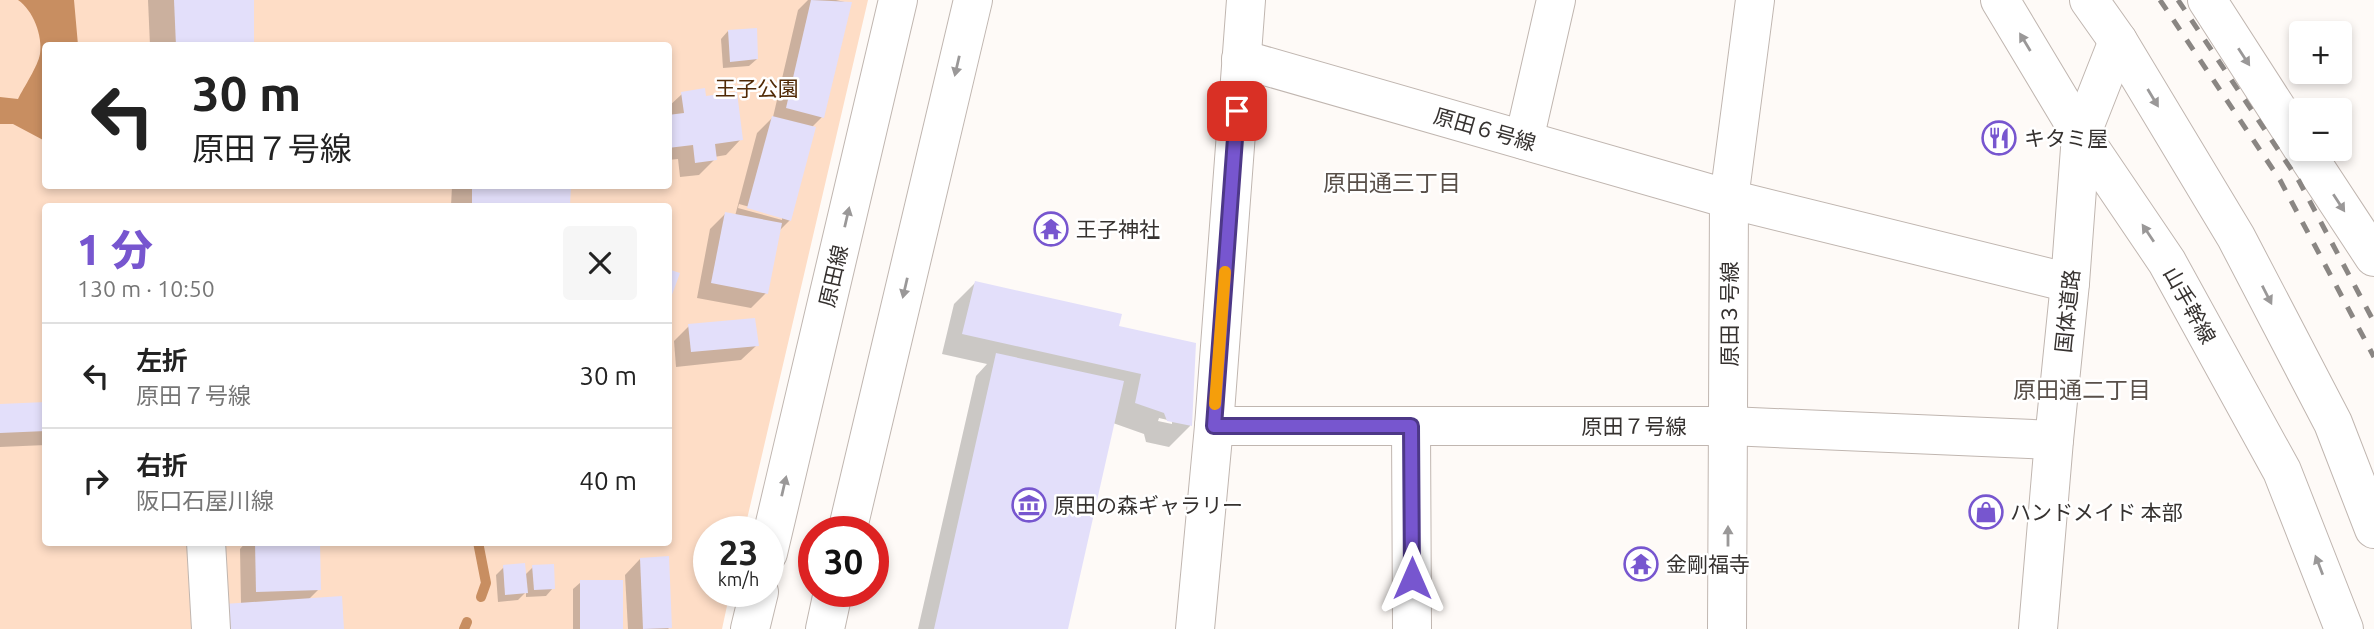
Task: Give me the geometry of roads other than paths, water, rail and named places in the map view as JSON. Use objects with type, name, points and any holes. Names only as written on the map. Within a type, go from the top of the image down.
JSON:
[{"type":"street","name":"原田線","points":[[776,516],[898,0]]},
{"type":"street","points":[[851,516],[973,0]]},
{"type":"street","points":[[1195,629],[1214,426],[1246,0]]},
{"type":"street","points":[[1524,140],[1556,0]]},
{"type":"street","name":"原田３号線","points":[[1727,629],[1729,198],[1755,0]]},
{"type":"street","name":"山手幹線","points":[[2000,0],[2081,135],[2167,262],[2282,471],[2344,629]]},
{"type":"street","points":[[2089,0],[2118,41],[2236,237],[2333,423],[2374,529]]},
{"type":"street","points":[[2207,0],[2289,127]]},
{"type":"street","name":"国体道路","points":[[2038,629],[2081,135],[2118,41]]},
{"type":"street","name":"原田６号線","points":[[1241,59],[1729,198],[2070,283]]},
{"type":"street","points":[[2311,161],[2374,257]]},
{"type":"street","name":"原田７号線","points":[[1214,426],[1729,426],[2054,440]]},
{"type":"street","points":[[1411,426],[1412,629]]},
{"type":"street","points":[[206,546],[211,629]]},
{"type":"street","points":[[750,629],[755,607]]},
{"type":"street","points":[[825,629],[830,607]]},
{"type":"waterway","points":[[479,546],[486,583],[481,597]]},
{"type":"waterway","points":[[464,629],[467,622]]},
{"type":"railway","points":[[2160,0],[2280,180],[2374,357]]},
{"type":"railway","points":[[2178,0],[2299,181],[2374,322]]},
{"type":"place","name":"キタミ屋","points":[[1999,138]]},
{"type":"place","name":"王子神社","points":[[1051,229]]},
{"type":"place","name":"原田の森ギャラリー","points":[[1029,505]]},
{"type":"place","name":"ハンドメイド 本部","points":[[1986,512]]},
{"type":"place","name":"金剛福寺","points":[[1641,564]]},
{"type":"district","name":"原田通三丁目","points":[[1392,182]]},
{"type":"district","name":"原田通二丁目","points":[[2082,389]]},
{"type":"park label","name":"王子公園","points":[[757,88]]}]
